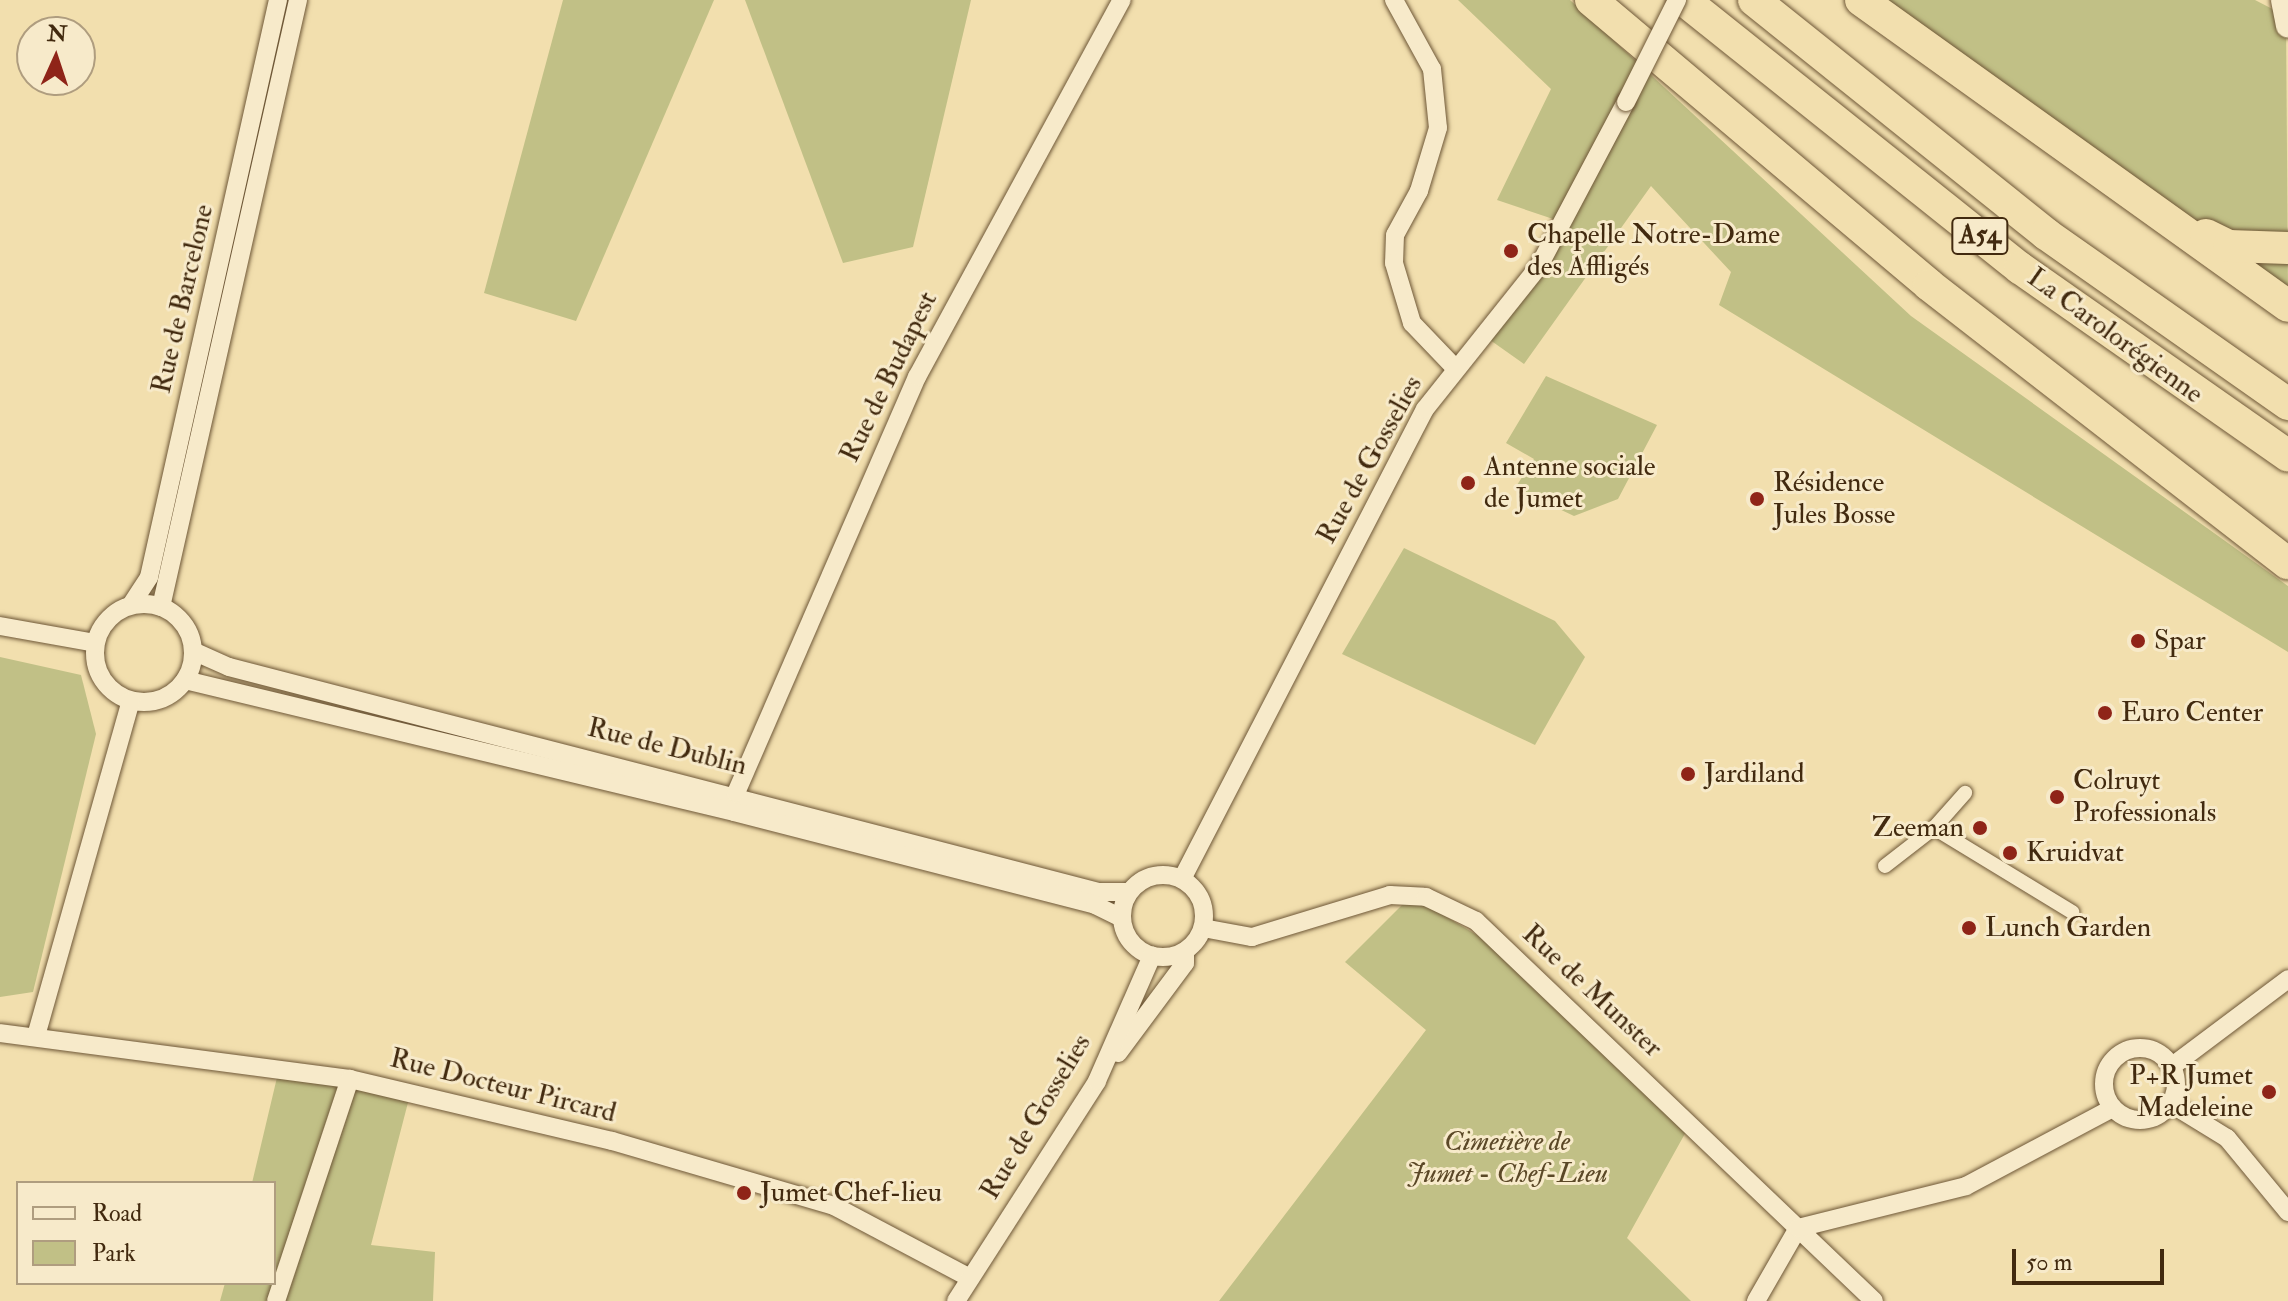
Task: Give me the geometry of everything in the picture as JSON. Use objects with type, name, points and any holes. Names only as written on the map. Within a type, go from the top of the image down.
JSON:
[{"type":"highway","points":[[1591,0],[1929,285],[2288,563]]},
{"type":"highway","name":"La Carolorégienne","points":[[1684,0],[2020,268],[2288,456]]},
{"type":"highway","name":"La Carolorégienne","points":[[1754,0],[2046,234],[2288,404]]},
{"type":"highway","points":[[1861,0],[2182,224],[2288,306]]},
{"type":"highway","points":[[2182,224],[2229,246],[2288,248]]},
{"type":"street","name":"Rue de Barcelone","points":[[131,605],[149,577],[278,0]]},
{"type":"street","name":"Rue de Barcelone","points":[[161,607],[298,0]]},
{"type":"street","name":"Rue de Budapest","points":[[736,793],[917,377],[1122,0]]},
{"type":"street","points":[[1394,0],[1432,69],[1438,128],[1419,191],[1395,235],[1394,263],[1412,323],[1455,368]]},
{"type":"street","name":"Rue de Gosselies","points":[[1182,879],[1425,409],[1539,266],[1677,0]]},
{"type":"street","points":[[2266,0],[2286,14]]},
{"type":"street","points":[[131,605],[161,607],[183,624],[193,651],[185,680],[161,699],[131,701],[98,672],[95,643],[108,619],[131,605]]},
{"type":"street","points":[[0,626],[95,643]]},
{"type":"street","name":"Rue de Dublin","points":[[193,651],[229,667],[736,793],[1099,892],[1129,892]]},
{"type":"street","name":"Rue de Dublin","points":[[185,680],[734,812],[1122,918]]},
{"type":"street","points":[[36,1036],[131,701]]},
{"type":"street","points":[[1885,866],[1934,828],[1965,793]]},
{"type":"street","points":[[1934,828],[2072,912]]},
{"type":"street","points":[[1097,1081],[1185,963],[1185,951],[1203,928],[1204,906],[1182,879],[1147,877],[1129,892],[1122,918],[1129,940],[1152,956],[1185,951]]},
{"type":"street","name":"Rue de Munster","points":[[1203,928],[1252,937],[1390,895],[1426,897],[1476,921],[1874,1301]]},
{"type":"street","name":"Rue de Gosselies","points":[[956,1301],[1097,1081],[1152,956]]},
{"type":"street","points":[[2171,1067],[2288,979]]},
{"type":"street","name":"Rue Docteur Pircard","points":[[0,1033],[350,1079],[788,1189],[906,1239],[970,1278]]},
{"type":"street","points":[[2113,1108],[2105,1074],[2120,1054],[2144,1049],[2171,1067]]},
{"type":"street","points":[[2170,1103],[2171,1067]]},
{"type":"street","points":[[276,1301],[350,1079]]},
{"type":"street","points":[[1756,1301],[1798,1228],[1966,1186],[2113,1108],[2147,1119],[2170,1103]]},
{"type":"street","points":[[2170,1103],[2227,1138],[2288,1212]]},
{"type":"green space","points":[[563,0],[714,0],[576,321],[484,293]]},
{"type":"green space","points":[[745,0],[971,0],[913,247],[843,263]]},
{"type":"green space","points":[[1458,0],[1570,0],[1911,316],[2288,586],[2288,652],[1719,305],[1731,272],[1651,186],[1524,364],[1483,335],[1562,222],[1497,200],[1551,89]]},
{"type":"green space","points":[[1873,0],[2255,0],[2286,16],[2288,295]]},
{"type":"green space","points":[[1546,376],[1657,425],[1618,499],[1574,516],[1515,488],[1534,459],[1506,443]]},
{"type":"green space","points":[[1404,548],[1555,621],[1585,657],[1535,745],[1342,654]]},
{"type":"green space","points":[[0,657],[81,675],[96,734],[33,992],[0,997]]},
{"type":"green space","name":"Cimetière de Jumet - Chef-Lieu","points":[[1411,896],[1482,938],[1687,1130],[1627,1238],[1691,1301],[1219,1301],[1426,1030],[1345,962]]},
{"type":"green space","points":[[279,1069],[411,1091],[371,1245],[435,1252],[433,1301],[220,1301],[224,1285],[276,1285],[276,1181],[252,1181]]},
{"type":"place","name":"Chapelle Notre-Dame des Affligés","points":[[1511,251]]},
{"type":"place","name":"Antenne sociale de Jumet","points":[[1468,483]]},
{"type":"place","name":"Résidence Jules Bosse","points":[[1757,499]]},
{"type":"place","name":"Spar","points":[[2138,641]]},
{"type":"place","name":"Euro Center","points":[[2105,713]]},
{"type":"place","name":"Jardiland","points":[[1688,774]]},
{"type":"place","name":"Colruyt Professionals","points":[[2057,797]]},
{"type":"place","name":"Zeeman","points":[[1980,828]]},
{"type":"place","name":"Kruidvat","points":[[2010,853]]},
{"type":"place","name":"Lunch Garden","points":[[1969,928]]},
{"type":"place","name":"P+R Jumet Madeleine","points":[[2269,1092]]},
{"type":"place","name":"Jumet Chef-lieu","points":[[744,1193]]}]
